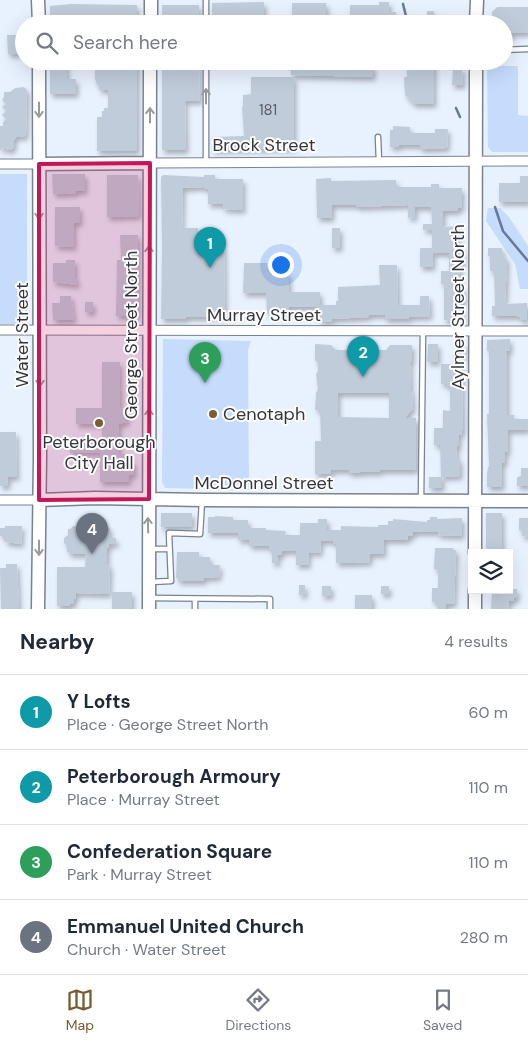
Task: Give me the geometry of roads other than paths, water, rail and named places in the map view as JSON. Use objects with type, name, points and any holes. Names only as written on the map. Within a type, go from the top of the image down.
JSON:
[{"type":"street","points":[[38,0],[38,15]]},
{"type":"street","points":[[150,15],[151,0]]},
{"type":"street","points":[[476,15],[477,0]]},
{"type":"street","name":"Water Street","points":[[38,609],[39,70]]},
{"type":"street","name":"George Street North","points":[[149,604],[150,70]]},
{"type":"street","name":"Aylmer Street North","points":[[475,549],[476,70]]},
{"type":"street","name":"Brock Street","points":[[0,164],[528,161]]},
{"type":"street","name":"Murray Street","points":[[0,330],[528,331]]},
{"type":"street","points":[[427,500],[456,497],[468,486],[476,470]]},
{"type":"street","name":"McDonnel Street","points":[[0,500],[427,500],[528,502]]},
{"type":"street","points":[[475,594],[475,609]]},
{"type":"lane","points":[[206,0],[206,15]]},
{"type":"lane","points":[[513,50],[528,49]]},
{"type":"lane","points":[[206,70],[206,162]]},
{"type":"lane","points":[[378,137],[379,162]]},
{"type":"lane","points":[[423,331],[427,500]]},
{"type":"lane","points":[[149,582],[170,581],[169,533],[200,534],[202,500]]},
{"type":"lane","points":[[149,549],[169,549]]},
{"type":"lane","points":[[195,599],[195,609]]},
{"type":"lane","points":[[149,604],[195,599],[270,599],[270,609]]},
{"type":"waterway","points":[[403,4],[406,15]]},
{"type":"waterway","points":[[456,108],[460,117]]},
{"type":"waterway","points":[[495,207],[503,231],[528,261]]},
{"type":"place","name":"Y Lofts","points":[[210,268]]},
{"type":"place","name":"Peterborough Armoury","points":[[363,377]]},
{"type":"place","name":"Confederation Square","points":[[205,383]]},
{"type":"place","name":"Cenotaph","points":[[213,414]]},
{"type":"place","name":"Peterborough City Hall","points":[[99,423]]},
{"type":"place","name":"Emmanuel United Church","points":[[92,554]]}]
